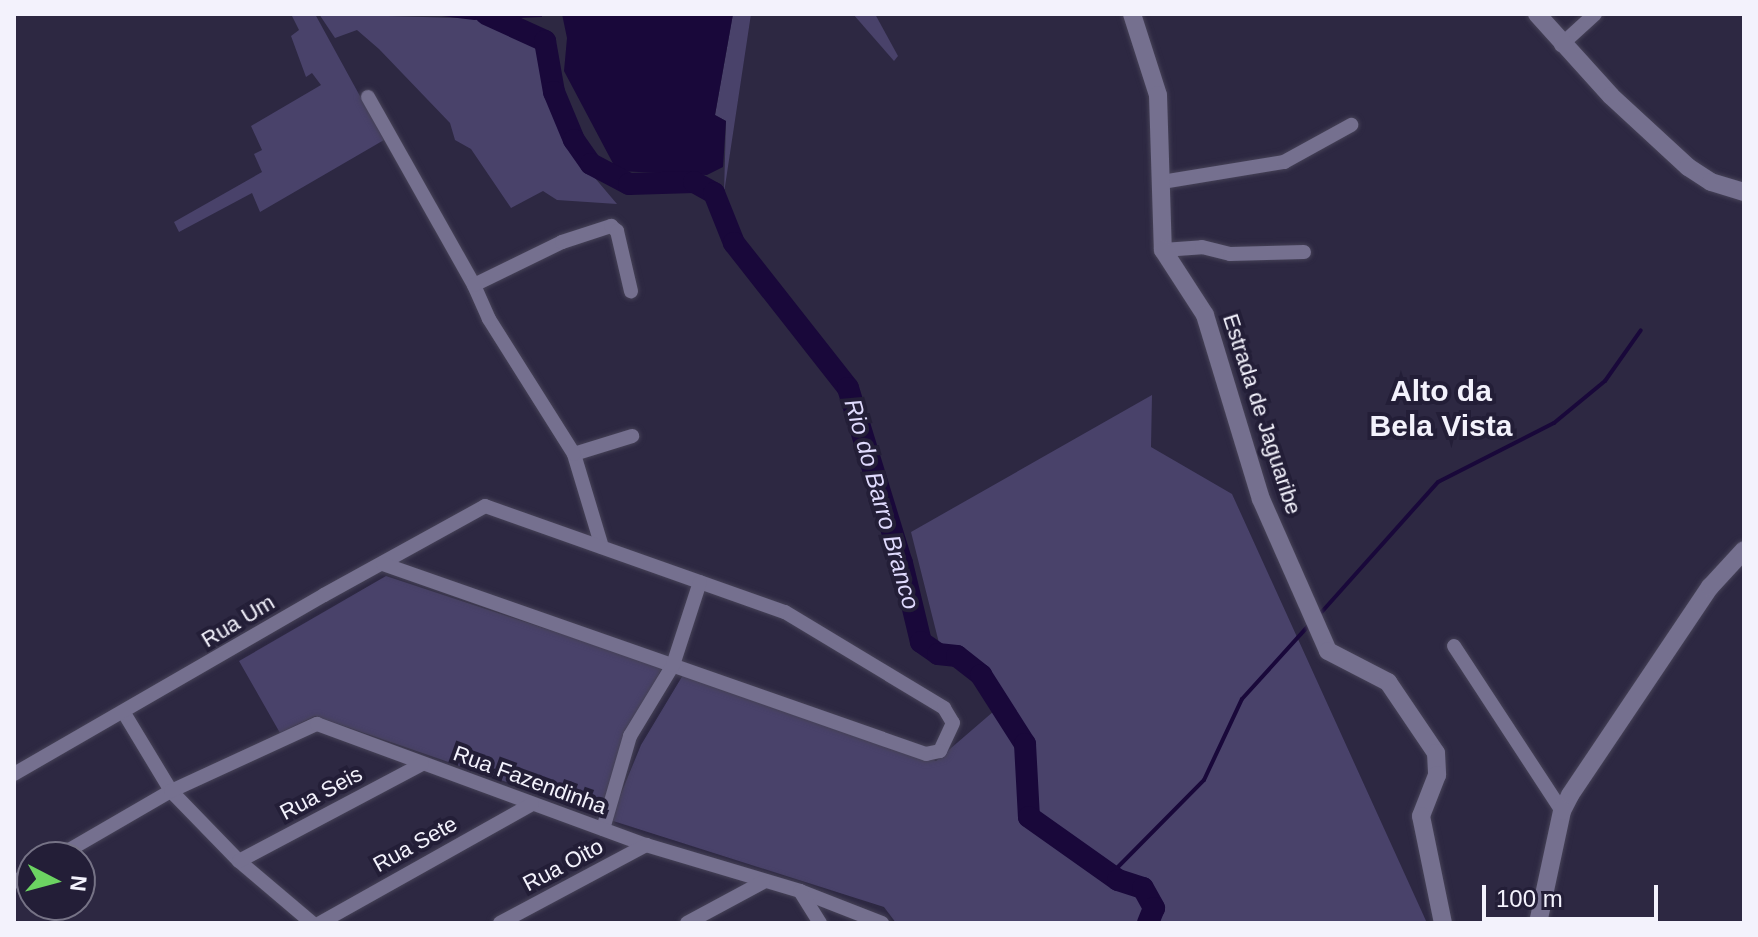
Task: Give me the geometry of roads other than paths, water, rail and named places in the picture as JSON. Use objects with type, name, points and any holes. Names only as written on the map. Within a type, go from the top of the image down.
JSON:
[{"type":"street","points":[[1132,14],[1158,95],[1163,250],[1202,247],[1230,254],[1304,252]]},
{"type":"street","points":[[1537,14],[1561,45],[1688,167],[1711,182],[1744,192]]},
{"type":"street","points":[[1561,45],[1595,14]]},
{"type":"street","points":[[368,97],[474,285],[489,319],[574,454],[602,547],[817,627],[951,713],[949,734],[940,751],[926,754],[383,564]]},
{"type":"street","points":[[1162,182],[1284,162],[1351,125]]},
{"type":"street","points":[[474,285],[611,226],[619,240],[631,291]]},
{"type":"street","name":"Estrada de Jaguaribe","points":[[1163,250],[1205,315],[1261,499],[1328,651],[1388,682],[1436,753],[1437,775],[1421,816],[1433,853],[1443,923]]},
{"type":"street","points":[[574,454],[632,436]]},
{"type":"street","name":"Rua Um","points":[[14,774],[485,506],[602,547]]},
{"type":"street","points":[[1538,923],[1562,811],[1701,599],[1744,550]]},
{"type":"street","points":[[603,829],[630,736],[673,665],[700,582]]},
{"type":"street","points":[[1454,646],[1562,811]]},
{"type":"street","points":[[124,713],[171,791],[239,861],[312,923]]},
{"type":"street","name":"Rua Fazendinha","points":[[85,841],[171,791],[317,724],[646,845],[800,891],[882,923]]},
{"type":"street","name":"Rua Seis","points":[[239,861],[422,764]]},
{"type":"street","name":"Rua Sete","points":[[320,923],[532,804]]},
{"type":"street","name":"Rua Oito","points":[[500,923],[646,845]]},
{"type":"street","points":[[687,923],[763,882]]},
{"type":"street","points":[[800,891],[820,923]]},
{"type":"waterway","name":"Rio do Barro Branco","points":[[486,14],[545,41],[554,92],[574,140],[591,164],[629,184],[694,182],[714,193],[734,243],[848,388],[902,563],[921,642],[938,654],[957,656],[981,675],[1025,744],[1029,817],[1118,880],[1143,888],[1154,908],[1148,923]]},
{"type":"waterway","points":[[1319,615],[1438,482],[1554,423],[1605,381],[1641,330]]},
{"type":"waterway","points":[[1111,874],[1204,780],[1242,699],[1310,624]]},
{"type":"district","name":"Alto da Bela Vista","points":[[1441,408]]}]
